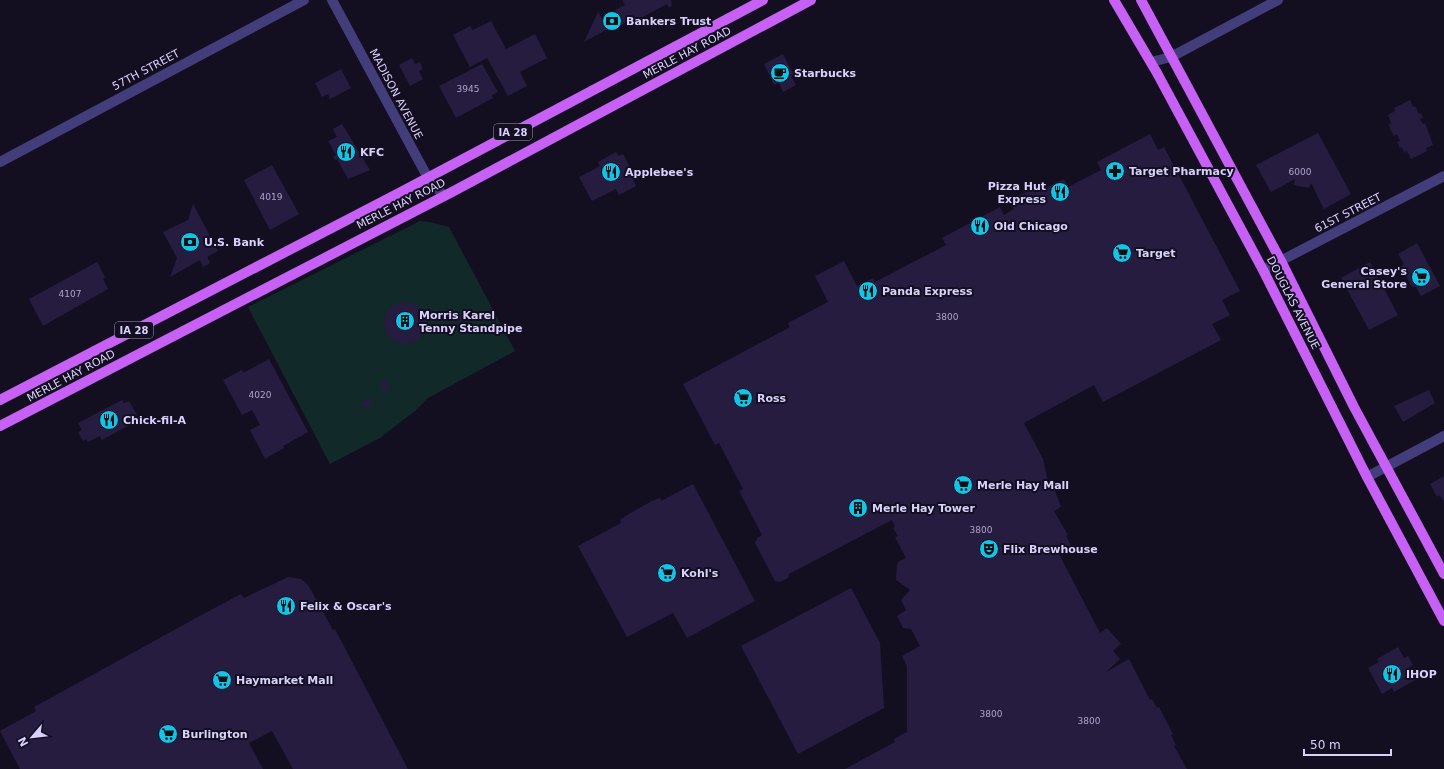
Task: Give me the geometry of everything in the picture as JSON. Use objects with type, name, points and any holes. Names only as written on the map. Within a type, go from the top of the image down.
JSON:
[{"type":"main road","name":"MERLE HAY ROAD","points":[[0,400],[428,178],[762,0]]},
{"type":"main road","name":"MERLE HAY ROAD","points":[[0,426],[444,196],[811,0]]},
{"type":"main road","name":"DOUGLAS AVENUE","points":[[1114,0],[1151,62],[1263,270],[1367,477],[1444,621]]},
{"type":"main road","name":"DOUGLAS AVENUE","points":[[1141,0],[1281,261],[1386,466],[1444,574]]},
{"type":"street","name":"57TH STREET","points":[[0,162],[304,0]]},
{"type":"street","name":"MADISON AVENUE","points":[[332,0],[428,178],[444,196]]},
{"type":"street","points":[[1151,62],[1171,56],[1278,0]]},
{"type":"street","points":[[1157,73],[1171,56]]},
{"type":"street","name":"61ST STREET","points":[[1263,270],[1444,176]]},
{"type":"street","points":[[1367,477],[1444,436]]},
{"type":"green space","points":[[420,221],[449,227],[515,351],[428,398],[415,411],[380,438],[330,464],[248,307]]},
{"type":"building","name":"Bankers Trust","points":[[622,0],[671,0],[672,6],[669,8],[667,4],[639,19],[639,24],[636,26],[632,20],[621,25],[619,23],[584,42],[598,12],[603,20],[616,13],[615,10],[625,5]]},
{"type":"building","points":[[491,21],[506,49],[535,34],[547,58],[520,72],[527,86],[508,96],[487,58],[470,67],[453,35],[470,26],[473,30]]},
{"type":"building","name":"Starbucks","points":[[783,54],[794,75],[791,76],[796,85],[783,92],[779,83],[774,85],[764,64]]},
{"type":"building","points":[[412,58],[415,64],[420,62],[423,69],[419,71],[423,79],[410,86],[399,65]]},
{"type":"building","points":[[482,64],[498,92],[492,95],[493,98],[456,118],[439,86]]},
{"type":"building","points":[[341,69],[351,88],[330,99],[328,94],[322,97],[315,83]]},
{"type":"building","points":[[1410,100],[1413,107],[1415,106],[1419,114],[1421,113],[1423,118],[1420,119],[1423,124],[1425,123],[1433,145],[1426,148],[1427,151],[1411,159],[1407,151],[1404,153],[1402,147],[1400,148],[1397,142],[1400,141],[1397,134],[1394,136],[1390,129],[1389,124],[1391,123],[1388,115],[1395,111],[1394,108]]},
{"type":"building","name":"KFC","points":[[342,124],[370,170],[348,179],[337,159],[335,160],[333,157],[336,155],[328,141],[337,137],[333,129]]},
{"type":"building","points":[[1318,133],[1351,194],[1324,209],[1311,183],[1309,188],[1294,185],[1295,179],[1271,192],[1256,165]]},
{"type":"building","name":"Merle Hay Mall","points":[[1150,134],[1158,150],[1164,147],[1240,291],[1222,300],[1230,315],[1212,324],[1221,340],[1103,402],[1094,385],[1024,423],[1043,459],[1048,481],[1051,480],[1061,507],[1054,511],[1068,535],[1066,536],[1072,547],[1059,554],[1100,633],[1107,628],[1121,644],[1113,651],[1120,659],[1106,672],[1129,659],[1150,700],[1152,699],[1157,708],[1159,707],[1173,734],[1171,735],[1176,745],[1174,746],[1187,769],[845,769],[895,742],[894,739],[907,732],[907,666],[902,656],[920,646],[911,629],[903,628],[897,616],[906,610],[901,600],[910,590],[896,580],[897,565],[899,561],[906,558],[895,537],[898,536],[893,528],[895,527],[892,520],[789,574],[788,578],[780,582],[775,581],[755,543],[757,538],[762,535],[739,491],[743,489],[719,443],[715,445],[683,384],[790,327],[788,323],[828,302],[815,276],[844,261],[857,286],[873,278],[875,282],[946,245],[942,238],[1000,207],[1004,215],[1014,209],[1009,201],[1016,196],[1040,187],[1040,191],[1064,179],[1068,187],[1101,170],[1097,162]]},
{"type":"building","name":"Applebee's","points":[[616,152],[619,156],[623,154],[636,178],[633,180],[636,186],[619,195],[616,189],[592,201],[579,177],[600,166],[598,162]]},
{"type":"building","points":[[272,165],[299,214],[270,230],[244,180]]},
{"type":"building","name":"U.S. Bank","points":[[193,204],[218,251],[207,257],[210,263],[203,267],[200,260],[170,277],[177,258],[163,232],[188,220]]},
{"type":"building","name":"Casey's General Store","points":[[1417,243],[1440,286],[1421,296],[1416,287],[1412,287],[1401,267],[1404,264],[1398,254]]},
{"type":"building","points":[[97,262],[105,277],[103,279],[108,289],[43,326],[29,299]]},
{"type":"building","name":"Casey's General Store","points":[[1370,262],[1398,315],[1369,330],[1341,278]]},
{"type":"building","name":"Morris Karel Tenny Standpipe","points":[[405,302],[420,308],[426,323],[420,338],[405,344],[390,338],[384,323],[390,308]]},
{"type":"building","points":[[463,311],[466,317],[456,323],[453,317]]},
{"type":"building","points":[[269,359],[308,432],[283,446],[284,448],[265,459],[250,430],[260,425],[252,410],[242,415],[223,380],[242,370],[243,373]]},
{"type":"building","points":[[385,380],[390,390],[384,393],[380,383]]},
{"type":"building","points":[[1429,390],[1435,403],[1403,422],[1394,406]]},
{"type":"building","points":[[370,399],[373,404],[363,409],[360,403]]},
{"type":"building","name":"Chick-fil-A","points":[[122,400],[124,403],[129,401],[137,415],[132,418],[135,422],[102,440],[100,436],[88,442],[86,439],[83,441],[78,432],[82,430],[78,423]]},
{"type":"building","points":[[1444,476],[1444,501],[1439,495],[1437,497],[1430,484]]},
{"type":"building","name":"Kohl's","points":[[693,484],[755,601],[687,638],[673,613],[627,637],[578,546],[621,523],[620,520],[627,515],[652,501],[660,498],[661,501]]},
{"type":"building","name":"Haymarket Mall","points":[[288,577],[301,579],[311,590],[333,630],[335,629],[408,769],[293,769],[272,731],[249,743],[263,769],[20,769],[0,731],[36,711],[34,707],[207,612],[241,594],[244,598]]},
{"type":"building","points":[[851,588],[880,643],[884,708],[798,754],[741,646]]},
{"type":"building","name":"IHOP","points":[[1398,647],[1404,658],[1408,656],[1413,665],[1409,667],[1415,680],[1394,692],[1392,688],[1382,694],[1368,668],[1379,662],[1377,659]]},
{"type":"place","name":"Bankers Trust","points":[[612,21]]},
{"type":"place","name":"Starbucks","points":[[780,73]]},
{"type":"place","name":"KFC","points":[[346,152]]},
{"type":"place","name":"Target Pharmacy","points":[[1115,171]]},
{"type":"place","name":"Applebee's","points":[[611,172]]},
{"type":"place","name":"Pizza Hut Express","points":[[1060,192]]},
{"type":"place","name":"Old Chicago","points":[[980,226]]},
{"type":"place","name":"U.S. Bank","points":[[190,242]]},
{"type":"place","name":"Target","points":[[1122,253]]},
{"type":"place","name":"Casey's General Store","points":[[1421,277]]},
{"type":"place","name":"Panda Express","points":[[868,291]]},
{"type":"place","name":"Morris Karel Tenny Standpipe","points":[[405,321]]},
{"type":"place","name":"Ross","points":[[743,398]]},
{"type":"place","name":"Chick-fil-A","points":[[109,420]]},
{"type":"place","name":"Merle Hay Mall","points":[[963,485]]},
{"type":"place","name":"Merle Hay Tower","points":[[858,508]]},
{"type":"place","name":"Flix Brewhouse","points":[[989,549]]},
{"type":"place","name":"Kohl's","points":[[667,573]]},
{"type":"place","name":"Felix & Oscar's","points":[[286,606]]},
{"type":"place","name":"IHOP","points":[[1392,674]]},
{"type":"place","name":"Haymarket Mall","points":[[222,680]]},
{"type":"place","name":"Burlington","points":[[168,734]]}]
